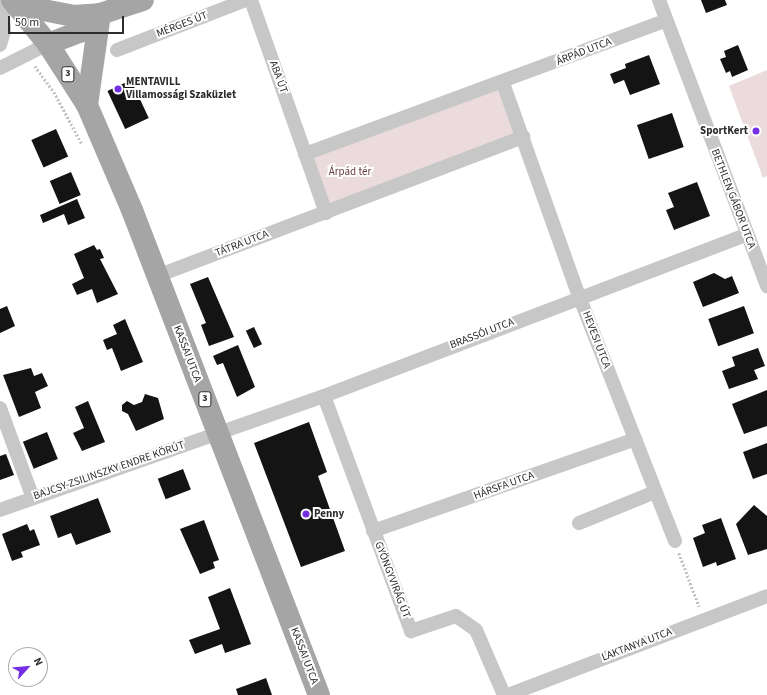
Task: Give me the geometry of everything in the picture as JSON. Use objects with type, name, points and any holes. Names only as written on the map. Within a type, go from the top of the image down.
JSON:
[{"type":"main road","name":"3","points":[[12,0],[48,44]]},
{"type":"main road","points":[[17,0],[38,9],[73,16],[100,14],[143,0]]},
{"type":"main road","points":[[48,44],[80,32],[100,14]]},
{"type":"main road","points":[[87,105],[100,14]]},
{"type":"main road","name":"KASSAI UTCA","points":[[48,44],[87,105],[219,433],[319,695]]},
{"type":"street","points":[[0,45],[4,31],[2,0]]},
{"type":"street","name":"MÉRGES ÚT","points":[[117,50],[246,0]]},
{"type":"street","name":"ABA ÚT","points":[[250,0],[305,154]]},
{"type":"street","name":"BETHLEN GÁBOR UTCA","points":[[659,0],[665,21],[746,235],[767,286]]},
{"type":"street","name":"ÁRPÁD UTCA","points":[[503,83],[665,21]]},
{"type":"street","points":[[0,68],[48,44]]},
{"type":"street","points":[[503,83],[523,137],[326,213],[305,154],[503,83]]},
{"type":"street","name":"HEVESI UTCA","points":[[523,137],[579,296],[675,541]]},
{"type":"street","name":"TÁTRA UTCA","points":[[157,276],[326,213]]},
{"type":"street","name":"BRASSÓI UTCA","points":[[219,433],[324,396],[579,296],[746,235]]},
{"type":"street","name":"GYÖNGYVIRÁG ÚT","points":[[324,396],[411,631],[456,616],[476,630],[504,695]]},
{"type":"street","points":[[0,408],[34,498]]},
{"type":"street","name":"BAJCSY-ZSILINSZKY ENDRE KÖRÚT","points":[[0,510],[219,433]]},
{"type":"street","name":"HÁRSFA UTCA","points":[[373,531],[635,439]]},
{"type":"street","points":[[579,523],[655,492]]},
{"type":"street","name":"LAKTANYA UTCA","points":[[508,695],[767,596]]},
{"type":"path","points":[[23,56],[37,67],[54,92],[86,151]]},
{"type":"path","points":[[675,541],[704,620]]},
{"type":"green space","name":"SportKert","points":[[767,70],[767,176],[763,178],[729,86]]},
{"type":"green space","name":"Árpád tér","points":[[502,87],[520,136],[329,205],[311,156]]},
{"type":"building","points":[[701,0],[725,0],[727,5],[706,13]]},
{"type":"building","points":[[738,45],[748,70],[732,77],[730,71],[726,73],[720,59],[726,57],[724,51]]},
{"type":"building","points":[[649,55],[660,84],[630,95],[624,80],[614,84],[610,74],[626,68],[625,64]]},
{"type":"building","points":[[131,80],[149,118],[125,129],[107,91]]},
{"type":"building","points":[[672,113],[684,147],[649,159],[637,125]]},
{"type":"building","points":[[56,129],[68,156],[44,167],[31,140]]},
{"type":"building","points":[[71,172],[81,195],[60,204],[50,181]]},
{"type":"building","points":[[697,182],[710,216],[674,230],[666,210],[674,207],[668,193]]},
{"type":"building","points":[[77,199],[85,218],[68,225],[64,214],[43,223],[40,215]]},
{"type":"building","points":[[94,245],[97,250],[100,249],[104,258],[100,259],[118,294],[97,303],[92,289],[77,295],[72,284],[84,278],[74,254]]},
{"type":"building","points":[[714,273],[725,279],[732,276],[739,293],[703,307],[693,282]]},
{"type":"building","points":[[208,277],[234,337],[209,346],[201,325],[206,323],[190,284]]},
{"type":"building","points":[[7,306],[15,326],[0,333],[0,309]]},
{"type":"building","points":[[744,306],[754,333],[718,346],[708,319]]},
{"type":"building","points":[[125,319],[143,362],[121,371],[112,348],[107,350],[103,340],[117,334],[113,325]]},
{"type":"building","points":[[254,327],[262,344],[254,348],[246,331]]},
{"type":"building","points":[[238,345],[255,387],[237,397],[223,363],[217,365],[213,356]]},
{"type":"building","points":[[758,348],[765,366],[754,370],[758,379],[729,389],[722,371],[735,366],[732,357]]},
{"type":"building","points":[[31,368],[34,376],[42,373],[48,386],[35,392],[41,408],[19,417],[3,375]]},
{"type":"building","points":[[767,390],[767,426],[744,434],[732,404]]},
{"type":"building","points":[[145,394],[158,398],[164,419],[136,431],[128,414],[122,411],[122,405],[127,401],[134,405],[142,402]]},
{"type":"building","points":[[88,401],[105,442],[82,451],[73,433],[84,428],[75,407]]},
{"type":"building","name":"Penny","points":[[309,422],[327,472],[318,476],[345,551],[301,567],[254,443]]},
{"type":"building","points":[[47,432],[58,459],[34,469],[23,442]]},
{"type":"building","points":[[767,443],[767,474],[753,479],[743,452]]},
{"type":"building","points":[[6,454],[14,475],[0,480],[0,456]]},
{"type":"building","points":[[183,469],[191,490],[166,499],[158,479]]},
{"type":"building","points":[[98,498],[111,532],[76,545],[71,533],[58,538],[50,516]]},
{"type":"building","points":[[754,505],[767,516],[767,549],[748,555],[736,524]]},
{"type":"building","points":[[721,518],[736,559],[717,566],[716,562],[703,567],[693,538],[705,533],[702,525]]},
{"type":"building","points":[[204,520],[219,560],[213,562],[215,568],[200,574],[180,529]]},
{"type":"building","points":[[27,524],[30,531],[34,529],[40,545],[21,552],[23,557],[12,561],[2,534]]},
{"type":"building","points":[[230,588],[251,644],[225,653],[222,644],[195,654],[189,640],[220,629],[208,597]]},
{"type":"building","points":[[266,678],[272,695],[238,695],[236,689]]},
{"type":"place","name":"MENTAVILL Villamossági Szaküzlet","points":[[118,89]]},
{"type":"place","name":"SportKert","points":[[756,131]]},
{"type":"place","name":"Penny","points":[[306,514]]}]
